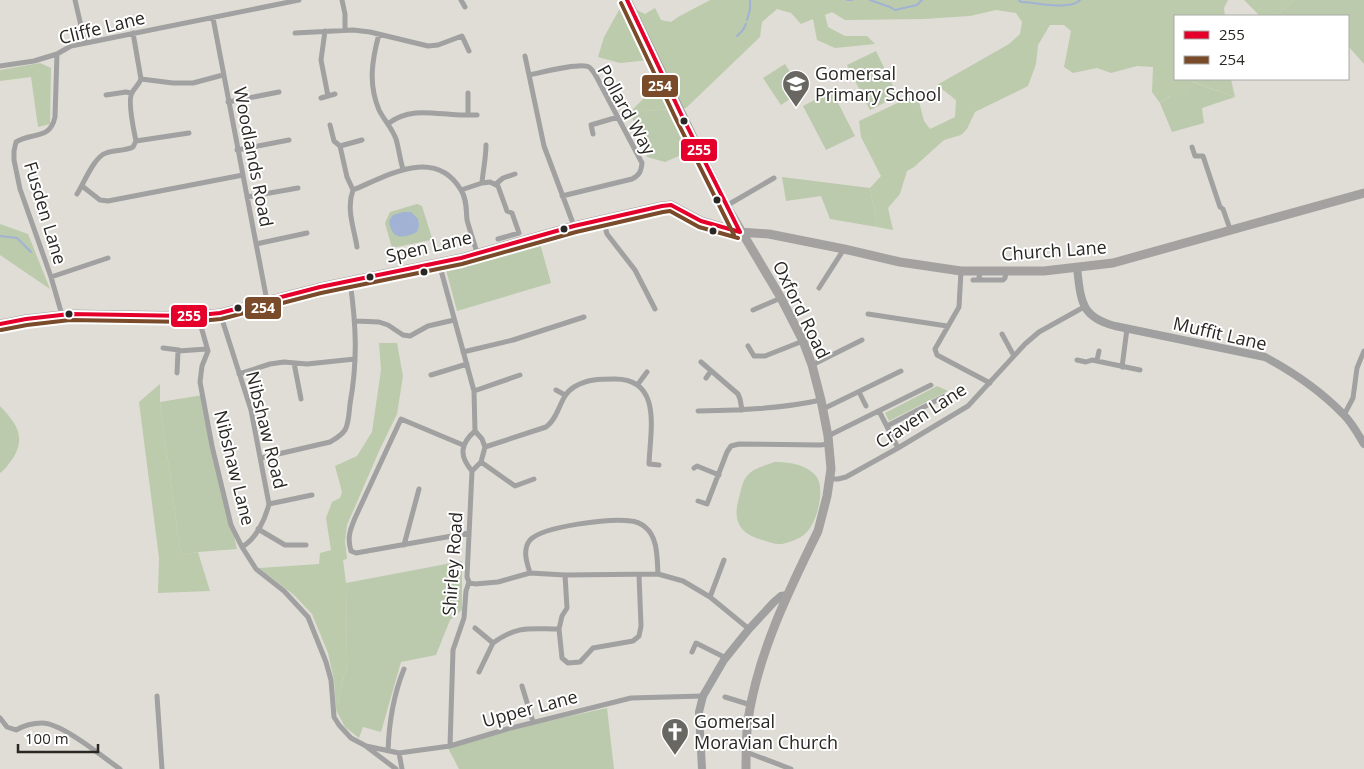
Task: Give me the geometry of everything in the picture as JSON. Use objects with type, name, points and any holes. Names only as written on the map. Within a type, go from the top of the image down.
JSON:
[{"type":"main road","name":"Oxford Road","points":[[627,0],[726,206],[740,232],[754,250],[803,341],[812,365],[829,440],[830,479],[818,531],[787,595],[762,663],[751,704],[746,769]]},
{"type":"main road","name":"Church Lane","points":[[740,232],[770,234],[900,262],[961,271],[981,276],[1006,272],[1044,271],[1113,263],[1364,193]]},
{"type":"main road","name":"Spen Lane","points":[[0,324],[62,315],[198,316],[220,313],[350,281],[438,263],[574,226],[662,206],[671,206],[701,221],[740,232]]},
{"type":"main road","points":[[1077,268],[1084,307]]},
{"type":"main road","name":"Muffit Lane","points":[[1084,307],[1092,317],[1100,322],[1265,358],[1283,367],[1307,384],[1344,415],[1364,444]]},
{"type":"main road","points":[[702,769],[698,712],[703,696],[726,658],[750,629],[774,602],[781,596],[787,595]]},
{"type":"street","points":[[75,0],[85,43]]},
{"type":"street","name":"Cliffe Lane","points":[[0,66],[34,61],[57,54],[71,46],[299,0]]},
{"type":"street","points":[[342,0],[345,14],[345,30]]},
{"type":"street","points":[[461,0],[464,6]]},
{"type":"street","name":"Woodlands Road","points":[[213,18],[267,301]]},
{"type":"street","points":[[325,30],[321,60],[325,97],[334,94]]},
{"type":"street","points":[[295,32],[345,30],[379,34],[428,46],[438,45],[468,32]]},
{"type":"street","points":[[77,194],[98,157],[105,153],[133,147],[136,141],[130,102],[131,93],[139,85],[140,80],[133,33]]},
{"type":"street","points":[[379,34],[371,75],[379,110],[389,124],[396,140],[403,170]]},
{"type":"street","points":[[462,36],[469,51]]},
{"type":"street","name":"Fusden Lane","points":[[57,54],[53,127],[47,132],[23,138],[16,142],[14,160],[20,189],[51,277],[62,315]]},
{"type":"street","points":[[525,56],[544,146],[574,226]]},
{"type":"street","name":"Pollard Way","points":[[529,75],[576,66],[586,65],[590,67],[642,163],[638,176],[632,179],[562,196]]},
{"type":"street","points":[[140,80],[193,83],[223,75]]},
{"type":"street","points":[[228,102],[279,92]]},
{"type":"street","points":[[106,95],[131,93]]},
{"type":"street","points":[[468,93],[468,115]]},
{"type":"street","points":[[389,124],[401,116],[414,112],[478,115]]},
{"type":"street","points":[[593,134],[591,125],[618,117]]},
{"type":"street","points":[[330,126],[334,141],[340,146],[347,177],[353,190],[349,201],[357,247]]},
{"type":"street","points":[[136,141],[189,134]]},
{"type":"street","points":[[237,150],[289,140]]},
{"type":"street","points":[[340,146],[362,140]]},
{"type":"street","points":[[482,183],[486,145]]},
{"type":"street","points":[[1192,147],[1195,156],[1203,156],[1220,207],[1223,209],[1230,229]]},
{"type":"street","points":[[353,190],[418,166],[436,169],[452,179],[461,190],[466,207],[467,220],[477,253]]},
{"type":"street","points":[[496,184],[502,178],[515,174]]},
{"type":"street","points":[[82,186],[100,200],[108,201],[243,175]]},
{"type":"street","points":[[726,206],[774,178]]},
{"type":"street","points":[[461,190],[490,182],[498,186],[507,211],[512,213],[519,233],[498,239]]},
{"type":"street","points":[[247,197],[298,188]]},
{"type":"street","points":[[603,219],[607,234],[635,270],[655,309]]},
{"type":"street","points":[[256,244],[307,233]]},
{"type":"street","points":[[818,288],[844,249]]},
{"type":"street","points":[[51,277],[108,258]]},
{"type":"street","points":[[438,263],[474,391],[475,431],[482,439],[485,447],[481,462],[472,472]]},
{"type":"street","points":[[961,271],[959,307],[935,349],[937,355],[990,383]]},
{"type":"street","points":[[973,280],[981,276]]},
{"type":"street","points":[[261,458],[330,442],[339,437],[344,431],[347,424],[353,388],[355,359],[356,321],[350,281]]},
{"type":"street","points":[[753,310],[781,298]]},
{"type":"street","name":"Craven Lane","points":[[830,479],[846,477],[968,406],[1039,332],[1084,307]]},
{"type":"street","name":"Nibshaw Road","points":[[220,313],[251,410],[269,504],[258,529],[249,543],[242,547]]},
{"type":"street","points":[[868,314],[947,326]]},
{"type":"street","name":"Nibshaw Lane","points":[[198,316],[208,351],[202,366],[200,382],[228,516],[242,547],[256,569],[284,591],[308,617],[331,680],[334,717]]},
{"type":"street","points":[[463,352],[513,340],[584,317]]},
{"type":"street","points":[[356,321],[379,322],[403,335],[410,336],[428,326],[454,320]]},
{"type":"street","points":[[1122,367],[1127,329]]},
{"type":"street","points":[[1002,334],[1014,356]]},
{"type":"street","points":[[812,365],[862,340]]},
{"type":"street","points":[[748,346],[754,356],[765,356],[803,341]]},
{"type":"street","points":[[163,348],[179,350],[207,349]]},
{"type":"street","points":[[177,373],[179,350]]},
{"type":"street","points":[[1097,360],[1099,351]]},
{"type":"street","points":[[1344,415],[1353,398],[1357,368],[1364,351]]},
{"type":"street","points":[[239,374],[270,364],[284,362],[307,364],[355,359]]},
{"type":"street","points":[[1077,360],[1086,362],[1097,360],[1140,370]]},
{"type":"street","points":[[701,362],[738,394],[742,410]]},
{"type":"street","points":[[294,363],[301,399]]},
{"type":"street","points":[[431,375],[467,364]]},
{"type":"street","points":[[706,378],[711,371]]},
{"type":"street","points":[[638,384],[647,372]]},
{"type":"street","points":[[698,411],[822,404],[859,392],[898,374]]},
{"type":"street","points":[[474,391],[520,375]]},
{"type":"street","points":[[485,447],[546,427],[551,423],[564,395],[575,387],[590,380],[620,379],[638,384],[646,394],[652,415],[649,464],[660,465]]},
{"type":"street","points":[[698,501],[707,504],[731,446],[739,444],[829,440],[879,411],[931,385]]},
{"type":"street","points":[[556,390],[564,395]]},
{"type":"street","points":[[859,392],[866,406]]},
{"type":"street","points":[[887,426],[944,396]]},
{"type":"street","points":[[879,411],[898,448]]},
{"type":"street","points":[[469,533],[356,553],[351,551],[348,542],[349,533],[355,518],[401,419],[463,445],[468,436],[475,431]]},
{"type":"street","name":"Shirley Road","points":[[450,746],[453,650],[463,624],[466,591],[469,582],[467,577],[472,472],[465,463],[462,454],[463,445]]},
{"type":"street","points":[[481,462],[515,486],[534,479]]},
{"type":"street","points":[[696,465],[719,475]]},
{"type":"street","points":[[404,545],[419,489]]},
{"type":"street","points":[[269,504],[312,495]]},
{"type":"street","points":[[530,573],[525,550],[529,541],[537,534],[573,524],[632,521],[645,526],[652,536],[656,550],[658,574]]},
{"type":"street","points":[[258,529],[285,545],[306,545]]},
{"type":"street","points":[[710,596],[724,560]]},
{"type":"street","points":[[469,582],[475,584],[498,582],[530,573],[565,575],[658,574],[682,581],[710,596],[750,629]]},
{"type":"street","points":[[565,575],[567,608],[562,616],[559,629],[562,658],[568,663],[580,662],[593,648],[633,641],[639,636],[641,626],[639,575]]},
{"type":"street","points":[[475,628],[493,643]]},
{"type":"street","points":[[479,672],[493,643],[508,632],[524,629],[559,629]]},
{"type":"street","points":[[692,652],[696,643],[726,658]]},
{"type":"street","points":[[388,751],[390,716],[404,669]]},
{"type":"street","points":[[522,686],[533,722]]},
{"type":"street","points":[[157,696],[162,769]]},
{"type":"street","name":"Upper Lane","points":[[366,746],[399,753],[450,746],[533,722],[631,698],[703,696]]},
{"type":"street","points":[[725,696],[751,704]]},
{"type":"street","name":"Upper Lane","points":[[334,717],[346,734],[366,746],[396,769]]},
{"type":"street","points":[[0,718],[7,726],[16,730],[42,723],[57,726],[120,769]]},
{"type":"street","points":[[746,752],[791,769]]},
{"type":"street","points":[[399,753],[402,769]]},
{"type":"green space","points":[[710,0],[1228,0],[1224,8],[1225,15],[1174,15],[1174,80],[1231,80],[1235,97],[1193,82],[1186,97],[1170,96],[1160,103],[1152,92],[1153,67],[1137,66],[1111,73],[1097,68],[1073,73],[1064,67],[1071,31],[1064,25],[1050,25],[1038,45],[1036,64],[1028,86],[975,112],[967,129],[961,135],[944,140],[907,171],[900,194],[888,208],[893,230],[877,227],[870,188],[881,176],[861,137],[859,121],[917,94],[924,121],[930,129],[955,117],[956,100],[937,85],[1009,44],[1020,34],[1022,22],[1016,13],[996,10],[970,16],[845,20],[832,12],[825,15],[828,27],[845,36],[867,36],[875,44],[835,48],[817,40],[813,19],[801,24],[791,13],[777,9],[762,22],[760,37],[686,108],[630,112],[662,80],[650,60],[620,63],[598,57],[604,37],[623,3],[645,14],[655,8],[661,20],[671,22]]},
{"type":"green space","points":[[1244,0],[1294,0],[1277,15],[1259,15]]},
{"type":"green space","points":[[1294,0],[1364,0],[1364,64],[1349,47],[1349,15],[1277,15]]},
{"type":"green space","points":[[876,51],[898,96],[870,110],[847,65]]},
{"type":"green space","points":[[40,63],[51,68],[50,124],[38,127],[31,77],[0,81],[0,70]]},
{"type":"green space","points":[[785,64],[802,91],[781,105],[763,78]]},
{"type":"green space","points":[[1192,82],[1235,97],[1202,108],[1204,123],[1172,132],[1160,103]]},
{"type":"green space","points":[[832,91],[855,136],[826,150],[803,106]]},
{"type":"green space","points":[[674,109],[695,149],[665,162],[647,157],[630,112]]},
{"type":"green space","points":[[782,177],[870,188],[877,227],[830,219],[821,196],[786,201]]},
{"type":"green space","points":[[417,204],[422,206],[431,240],[392,248],[385,223],[390,212]]},
{"type":"green space","points":[[0,224],[28,234],[50,289],[0,255]]},
{"type":"green space","points":[[539,240],[551,283],[457,311],[446,270],[449,264]]},
{"type":"green space","points":[[379,343],[397,343],[403,376],[397,414],[347,525],[345,541],[347,559],[343,560],[346,583],[347,664],[336,710],[334,680],[328,653],[312,614],[294,595],[259,568],[319,564],[320,553],[331,550],[326,518],[332,502],[340,498],[342,492],[335,466],[357,456],[372,432],[381,370]]},
{"type":"green space","points":[[160,384],[160,402],[181,555],[198,552],[210,591],[158,593],[159,558],[139,402]]},
{"type":"green space","points":[[937,386],[948,391],[889,421],[885,413]]},
{"type":"green space","points":[[203,395],[237,549],[181,555],[160,402]]},
{"type":"green space","points":[[0,406],[14,424],[19,436],[19,443],[13,458],[0,473]]},
{"type":"green space","points":[[774,462],[802,466],[816,476],[820,489],[817,514],[810,528],[801,537],[782,544],[772,543],[749,535],[740,526],[737,514],[742,485],[746,478],[756,469]]},
{"type":"green space","points":[[462,561],[462,610],[450,620],[436,655],[401,662],[381,732],[363,727],[359,738],[345,727],[336,710],[347,664],[346,583]]},
{"type":"green space","points":[[607,708],[614,769],[459,769],[448,748],[529,725]]},
{"type":"water","points":[[411,212],[418,219],[419,226],[417,232],[402,237],[395,235],[389,221],[393,215]]},
{"type":"waterway","points":[[747,20],[750,0]]},
{"type":"waterway","points":[[847,0],[852,0]]},
{"type":"waterway","points":[[870,0],[895,10],[917,5],[922,0]]},
{"type":"waterway","points":[[1019,0],[1021,2],[1052,5],[1069,5],[1080,0]]},
{"type":"waterway","points":[[737,36],[746,24]]},
{"type":"waterway","points":[[0,236],[17,238],[31,252]]},
{"type":"transit line","name":"255","points":[[627,0],[740,232]]},
{"type":"transit line","name":"254","points":[[621,3],[734,235]]},
{"type":"transit line","name":"255","points":[[0,324],[70,314],[190,316],[220,313],[320,287],[461,258],[574,226],[662,206],[671,205],[701,221],[740,232]]},
{"type":"transit line","name":"254","points":[[1,330],[70,320],[190,322],[221,319],[321,293],[462,264],[576,232],[670,211],[699,227],[738,238]]},
{"type":"place","name":"Gomersal Primary School","points":[[796,108]]},
{"type":"place","name":"Gomersal Moravian Church","points":[[675,756]]}]
